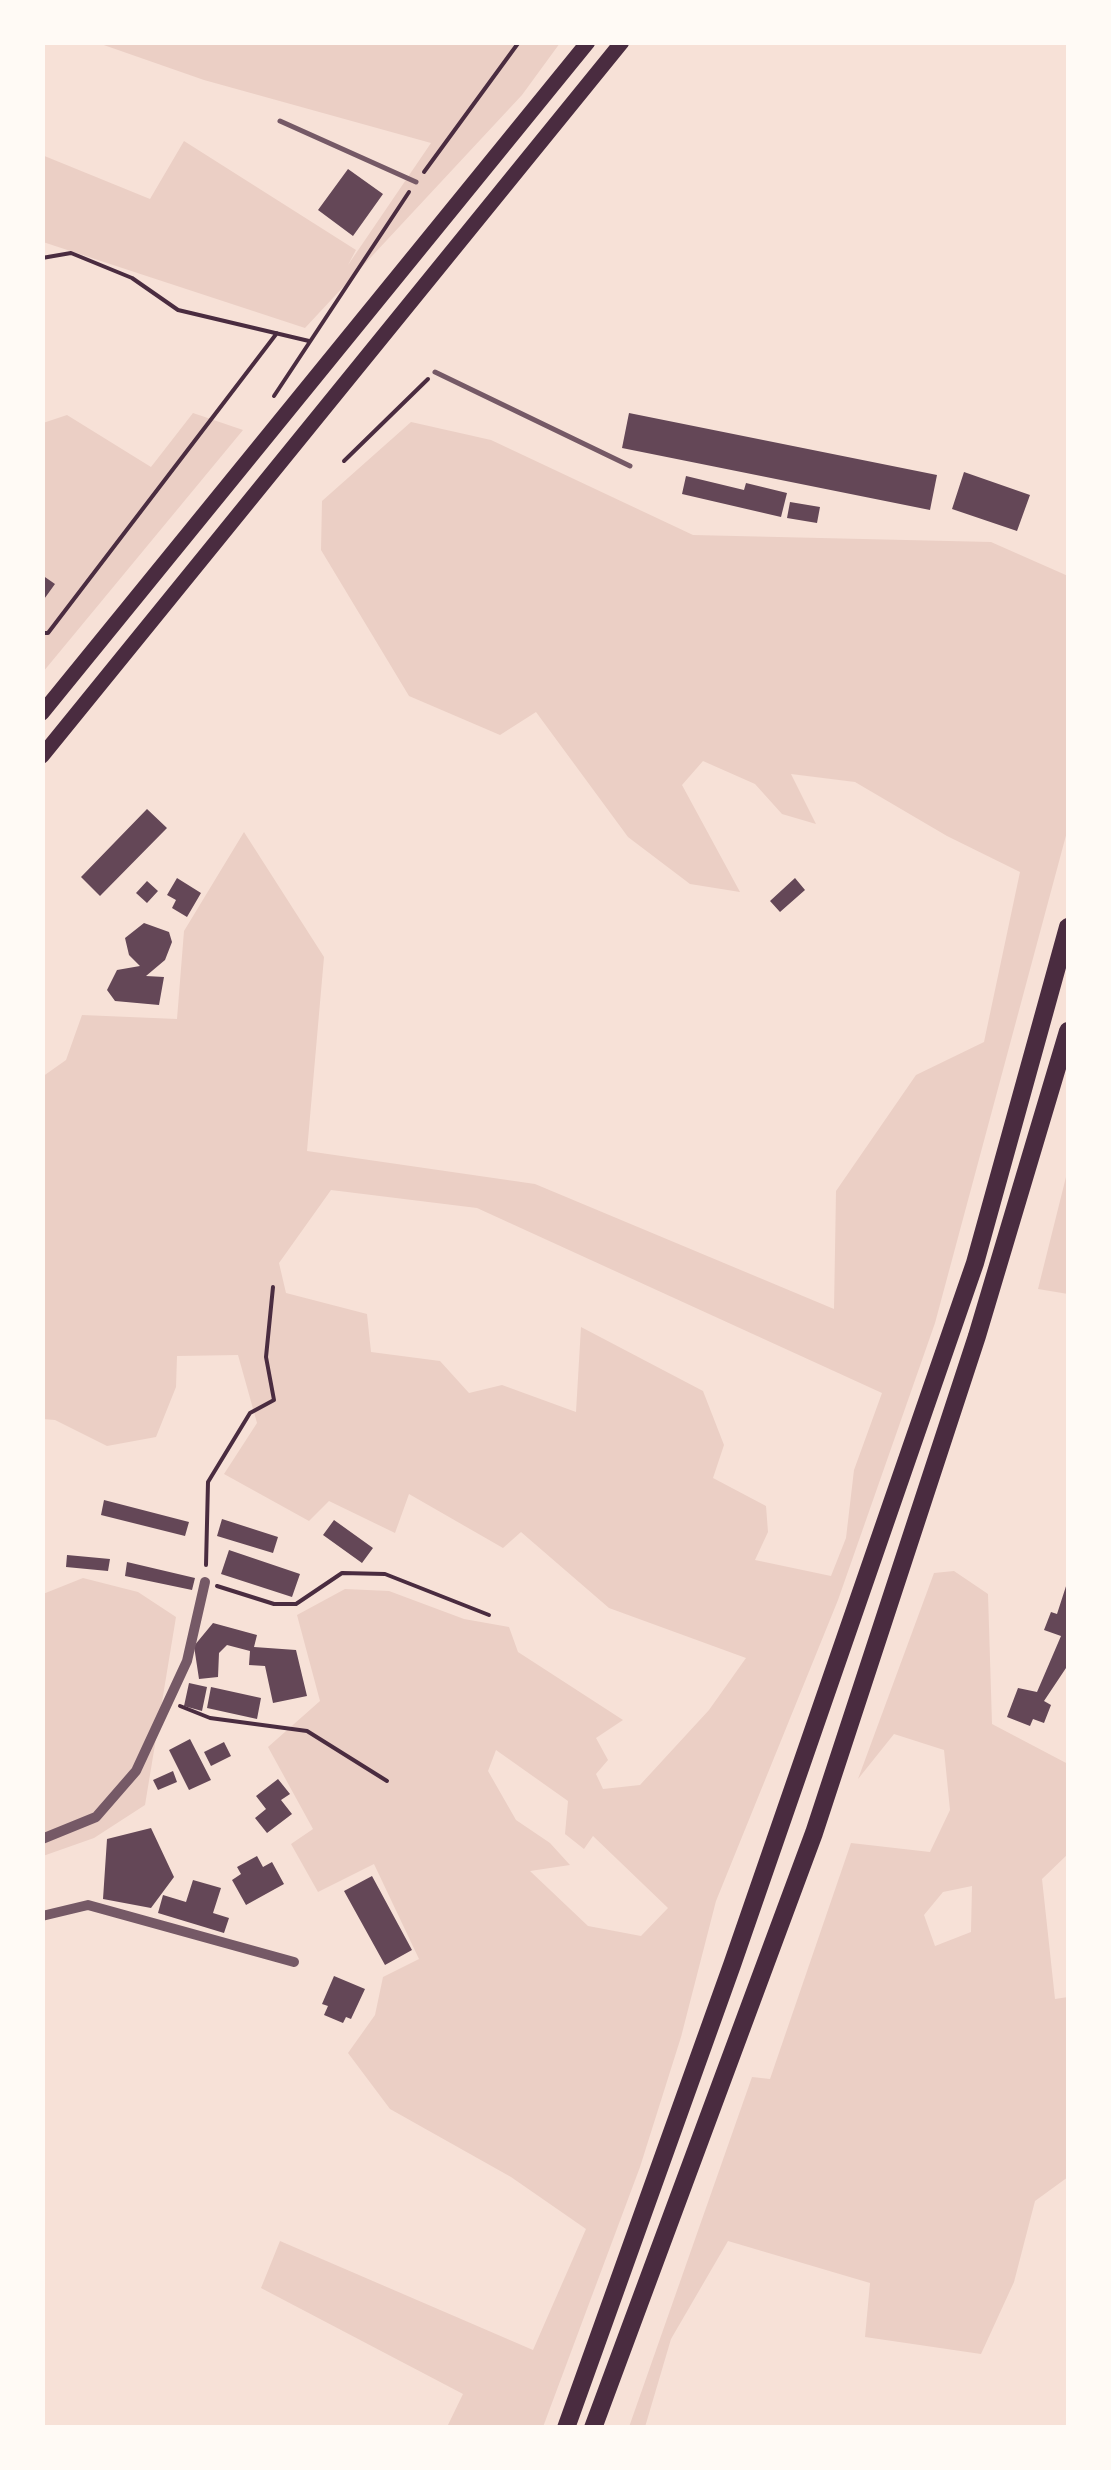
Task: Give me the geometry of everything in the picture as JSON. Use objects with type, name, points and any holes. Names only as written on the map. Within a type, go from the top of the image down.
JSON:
[{"type":"highway","points":[[566,2428],[732,1965],[975,1263],[1068,927]]},
{"type":"highway","points":[[593,2428],[814,1833],[977,1336],[1068,1030]]},
{"type":"main road","points":[[42,713],[588,42]]},
{"type":"main road","points":[[42,756],[622,42]]},
{"type":"street","points":[[42,1839],[96,1816],[136,1772],[188,1661],[205,1582]]},
{"type":"street","points":[[42,1916],[88,1904],[294,1962]]},
{"type":"lane","points":[[280,121],[416,182]]},
{"type":"lane","points":[[435,372],[630,466]]},
{"type":"path","points":[[272,399],[416,182],[518,42]]},
{"type":"path","points":[[42,258],[72,253],[132,278],[178,310],[310,341]]},
{"type":"path","points":[[42,633],[48,633],[277,333]]},
{"type":"path","points":[[344,461],[435,372]]},
{"type":"path","points":[[273,1287],[266,1357],[274,1400],[250,1414],[208,1482],[205,1582],[274,1604],[296,1604],[342,1573],[386,1574],[489,1616]]},
{"type":"path","points":[[171,1702],[210,1718],[307,1731],[387,1781]]},
{"type":"shaded area","points":[[98,43],[560,43],[522,95],[305,328],[43,242],[42,155],[150,199],[184,141],[356,250],[348,265],[431,143],[204,80]]},
{"type":"shaded area","points":[[193,413],[243,430],[43,672],[43,423],[67,415],[151,467]]},
{"type":"shaded area","points":[[411,422],[491,440],[693,535],[991,542],[1068,576],[1068,828],[935,1323],[838,1600],[716,1901],[681,2037],[640,2167],[543,2427],[447,2427],[463,2394],[261,2288],[280,2241],[533,2350],[586,2229],[511,2177],[390,2109],[348,2053],[375,2015],[383,1977],[419,1959],[374,1864],[318,1892],[291,1844],[313,1829],[268,1747],[320,1701],[297,1615],[345,1589],[389,1591],[464,1619],[509,1627],[518,1652],[623,1720],[596,1738],[608,1760],[596,1774],[603,1789],[640,1785],[709,1710],[746,1658],[609,1608],[521,1532],[503,1548],[409,1494],[395,1533],[329,1501],[309,1521],[224,1474],[257,1423],[238,1355],[177,1356],[176,1387],[156,1437],[107,1446],[55,1420],[43,1419],[42,1077],[66,1060],[82,1015],[177,1019],[184,931],[244,832],[324,957],[307,1151],[535,1184],[834,1309],[836,1191],[916,1075],[984,1042],[1020,872],[947,836],[855,782],[791,774],[816,824],[782,814],[755,784],[703,761],[682,785],[740,892],[690,884],[628,837],[536,712],[500,735],[409,696],[321,550],[322,501]],"holes":[[[331,1190],[477,1208],[882,1393],[854,1470],[846,1538],[831,1576],[755,1560],[768,1532],[766,1506],[713,1478],[724,1445],[703,1391],[581,1327],[576,1412],[502,1385],[469,1393],[440,1361],[371,1352],[367,1314],[286,1293],[279,1263]],[[496,1750],[568,1801],[565,1834],[584,1849],[593,1836],[668,1908],[641,1936],[588,1926],[530,1871],[570,1865],[550,1843],[516,1820],[488,1771]]]},
{"type":"shaded area","points":[[1068,1169],[1068,1294],[1038,1289]]},
{"type":"shaded area","points":[[954,1571],[988,1594],[992,1724],[1068,1764],[1068,1854],[1042,1879],[1055,1999],[1068,1997],[1068,2177],[1035,2201],[1014,2282],[981,2354],[865,2337],[870,2283],[728,2241],[671,2339],[645,2427],[629,2427],[752,2077],[770,2079],[851,1843],[930,1852],[950,1810],[944,1750],[894,1734],[858,1779],[934,1573]],"holes":[[[972,1886],[971,1932],[935,1946],[924,1915],[943,1892]]]},
{"type":"shaded area","points":[[83,1578],[138,1592],[176,1617],[145,1805],[94,1838],[43,1856],[43,1594]]},
{"type":"building","points":[[348,169],[383,194],[353,236],[318,210]]},
{"type":"building","points":[[629,413],[937,475],[930,510],[622,448]]},
{"type":"building","points":[[964,472],[1030,495],[1017,531],[952,509]]},
{"type":"building","points":[[686,476],[744,490],[746,483],[787,493],[781,517],[682,494]]},
{"type":"building","points":[[790,502],[820,507],[817,523],[787,518]]},
{"type":"building","points":[[42,575],[55,584],[42,602]]},
{"type":"building","points":[[147,809],[167,828],[100,896],[81,877]]},
{"type":"building","points":[[177,878],[201,893],[187,917],[172,908],[176,900],[167,895]]},
{"type":"building","points":[[795,878],[805,890],[780,912],[770,901]]},
{"type":"building","points":[[147,881],[158,891],[147,903],[136,893]]},
{"type":"building","points":[[144,923],[169,932],[172,942],[165,960],[146,976],[164,977],[159,1005],[115,1001],[107,990],[117,970],[140,966],[129,955],[125,938]]},
{"type":"building","points":[[104,1500],[189,1522],[185,1536],[101,1515]]},
{"type":"building","points":[[222,1519],[278,1537],[273,1553],[217,1536]]},
{"type":"building","points":[[334,1520],[373,1548],[362,1563],[323,1535]]},
{"type":"building","points":[[229,1550],[300,1574],[292,1597],[221,1574]]},
{"type":"building","points":[[67,1555],[110,1559],[108,1571],[66,1567]]},
{"type":"building","points":[[127,1562],[195,1578],[192,1590],[125,1576]]},
{"type":"building","points":[[1068,1580],[1068,1665],[1044,1701],[1051,1705],[1044,1723],[1033,1719],[1030,1726],[1007,1717],[1018,1688],[1037,1692],[1061,1636],[1044,1630],[1051,1612],[1057,1614]]},
{"type":"building","points":[[213,1623],[257,1635],[254,1647],[296,1650],[307,1696],[273,1703],[265,1666],[249,1665],[250,1651],[227,1645],[219,1653],[218,1677],[199,1679],[194,1646]]},
{"type":"building","points":[[189,1683],[207,1687],[202,1711],[184,1706]]},
{"type":"building","points":[[211,1687],[261,1698],[257,1719],[207,1708]]},
{"type":"building","points":[[190,1739],[211,1780],[189,1790],[169,1750]]},
{"type":"building","points":[[224,1742],[231,1756],[211,1766],[204,1752]]},
{"type":"building","points":[[173,1771],[177,1782],[158,1790],[153,1780]]},
{"type":"building","points":[[278,1779],[290,1794],[281,1800],[292,1814],[267,1833],[255,1818],[266,1809],[256,1796]]},
{"type":"building","points":[[151,1828],[174,1877],[151,1908],[103,1899],[107,1839]]},
{"type":"building","points":[[257,1856],[263,1867],[272,1862],[284,1884],[246,1905],[232,1880],[241,1874],[237,1867]]},
{"type":"building","points":[[372,1876],[412,1950],[385,1965],[344,1891]]},
{"type":"building","points":[[193,1880],[221,1888],[213,1913],[229,1918],[224,1933],[158,1913],[163,1895],[186,1902]]},
{"type":"building","points":[[334,1976],[365,1989],[351,2019],[346,2017],[343,2023],[324,2015],[328,2006],[322,2004]]}]
